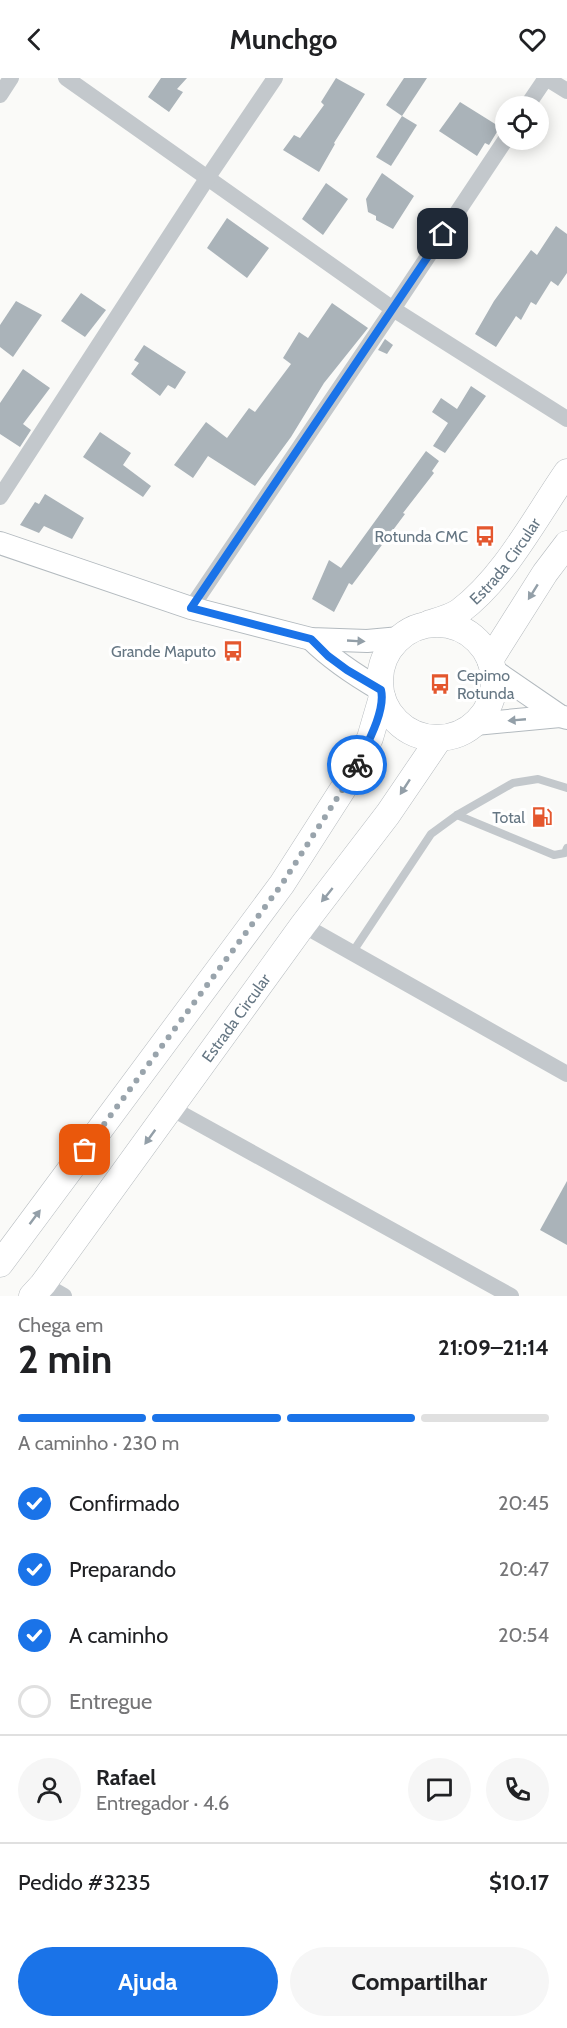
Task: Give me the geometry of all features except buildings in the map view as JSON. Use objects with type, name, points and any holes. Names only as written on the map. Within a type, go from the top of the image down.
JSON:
[{"type":"main road","name":"Estrada Circular","points":[[411,632],[458,613],[486,588],[567,472]]},
{"type":"main road","points":[[491,665],[545,573],[567,544]]},
{"type":"main road","points":[[442,624],[462,630],[479,642],[491,665],[493,690],[487,708],[475,724],[463,732],[439,739],[412,733],[394,718],[382,694],[380,676],[390,648],[411,632],[442,624]]},
{"type":"main road","points":[[0,1264],[282,884],[350,778],[370,738],[382,694]]},
{"type":"main road","name":"Estrada Circular","points":[[46,1292],[171,1108],[303,925],[388,814],[439,739]]},
{"type":"street","points":[[0,95],[11,78]]},
{"type":"street","points":[[66,78],[393,309],[567,419]]},
{"type":"street","points":[[0,497],[275,78]]},
{"type":"street","points":[[534,96],[546,78],[567,91]]},
{"type":"street","points":[[191,608],[499,150]]},
{"type":"street","points":[[0,543],[191,608],[311,639],[367,641],[411,632]]},
{"type":"street","points":[[311,639],[328,656],[382,694]]},
{"type":"street","points":[[491,665],[563,717]]},
{"type":"street","points":[[475,724],[563,717]]},
{"type":"street","points":[[303,925],[567,1074]]},
{"type":"street","points":[[171,1108],[511,1296]]},
{"type":"lane","points":[[352,953],[431,834],[456,815],[513,783],[538,779],[567,788]]},
{"type":"lane","points":[[456,815],[554,855],[565,853],[567,849]]},
{"type":"way so far","points":[[85,1150],[282,884],[357,765]]},
{"type":"place","name":"Rotunda CMC","points":[[485,536]]},
{"type":"place","name":"Grande Maputo","points":[[233,651]]},
{"type":"place","name":"Cepimo Rotunda","points":[[440,684]]},
{"type":"place","name":"Total","points":[[542,817]]},
{"type":"route","points":[[357,765],[379,712],[381,690],[347,670],[311,639],[191,608],[443,234]]}]
